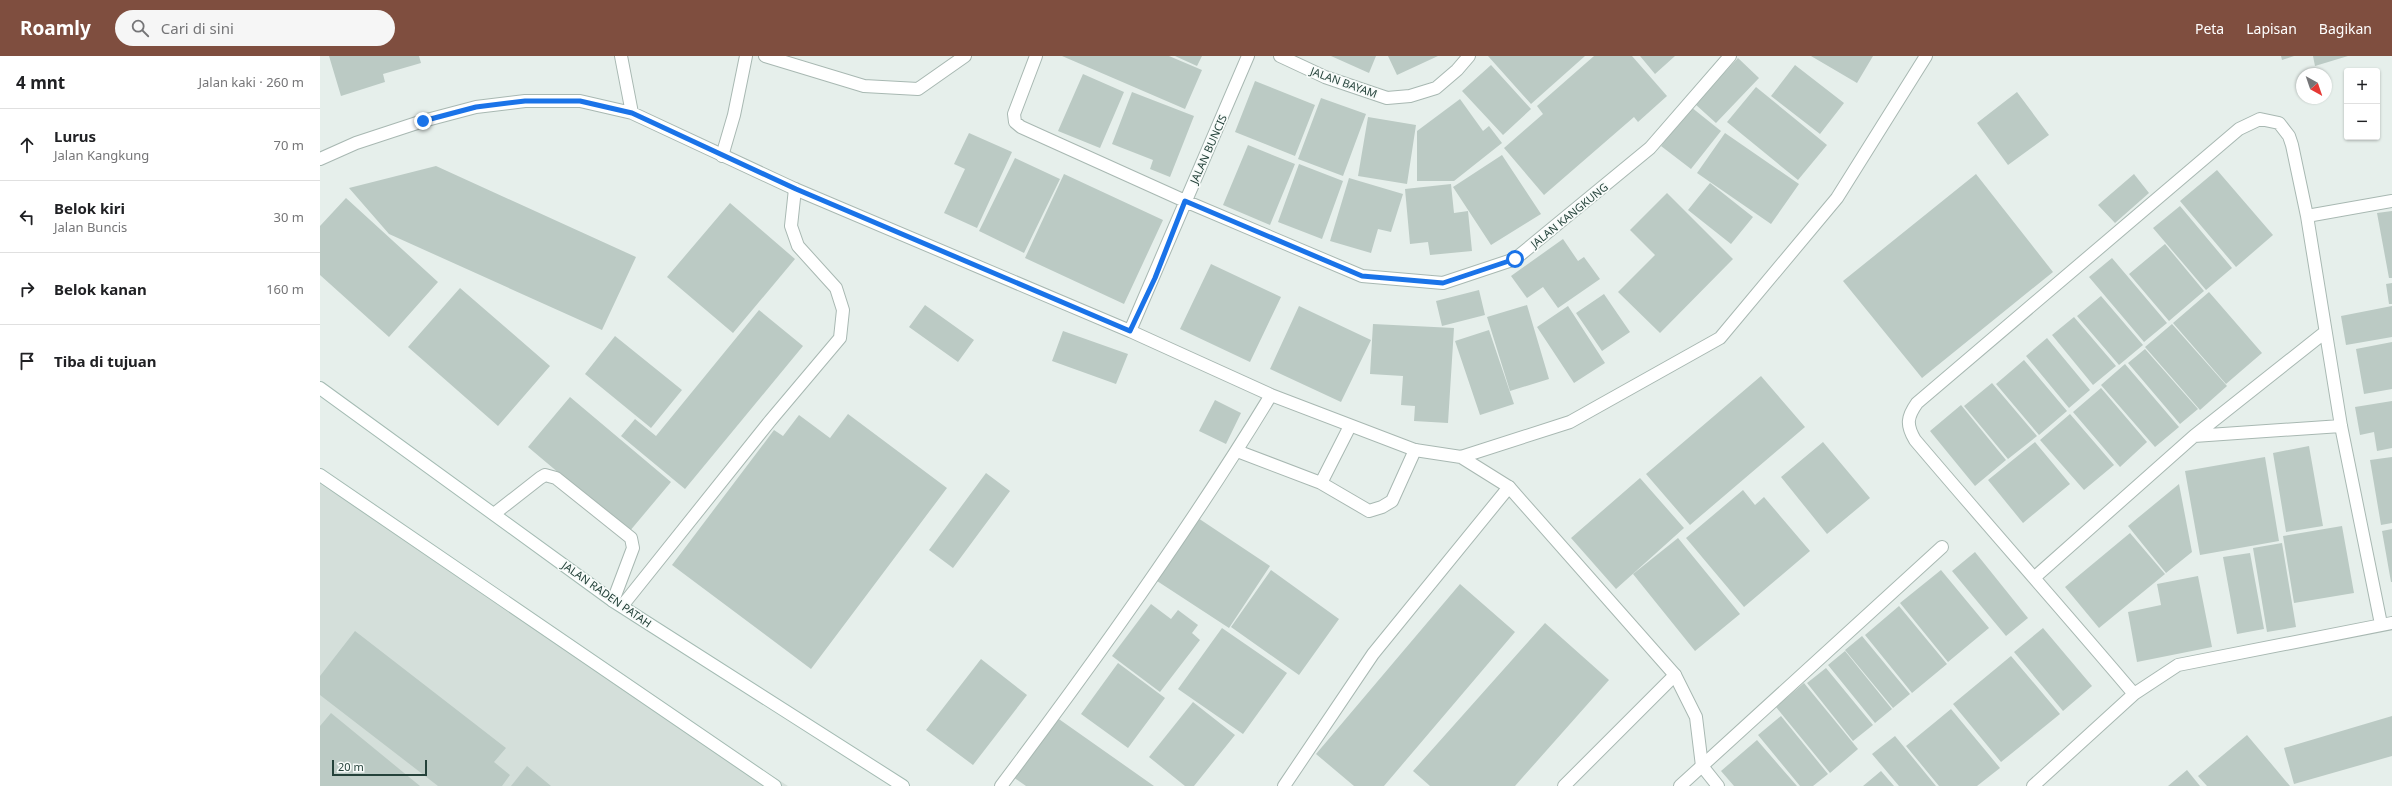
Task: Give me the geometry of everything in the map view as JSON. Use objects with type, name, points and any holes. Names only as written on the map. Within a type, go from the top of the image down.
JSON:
[{"type":"street","points":[[621,56],[632,113]]},
{"type":"street","points":[[722,156],[734,115],[746,56]]},
{"type":"street","points":[[765,56],[864,86],[918,89],[965,56]]},
{"type":"street","name":"JALAN KANGKUNG","points":[[1036,56],[1014,114],[1015,122],[1185,201],[1362,276],[1443,283],[1515,259],[1650,148],[1730,56]]},
{"type":"street","name":"JALAN BUNCIS","points":[[1130,331],[1155,278],[1185,201],[1248,56]]},
{"type":"street","name":"JALAN BAYAM","points":[[1280,56],[1325,77],[1387,98],[1410,96],[1436,88],[1457,70],[1469,56]]},
{"type":"street","points":[[1461,457],[1570,422],[1720,338],[1837,198],[1926,56]]},
{"type":"street","points":[[320,159],[356,143],[423,121],[476,107],[525,101],[580,101],[632,113],[796,189],[1130,331],[1271,395],[1415,450],[1461,457],[1509,487],[1674,675],[1696,717],[1702,766],[1718,786]]},
{"type":"street","points":[[2033,786],[2134,694],[2178,665],[2387,623],[2341,426],[2324,333],[2307,216],[2289,136],[2279,122],[2260,119],[2239,128],[1917,403],[1909,415],[1908,429],[1915,440],[2035,577],[2134,694]]},
{"type":"street","points":[[618,604],[840,338],[843,310],[836,288],[798,246],[791,226],[796,189]]},
{"type":"street","points":[[2307,216],[2392,201]]},
{"type":"street","points":[[2035,577],[2194,436],[2324,333]]},
{"type":"street","name":"JALAN RADEN PATAH","points":[[320,388],[618,604],[903,786]]},
{"type":"street","points":[[1001,786],[1082,679],[1237,451],[1271,395]]},
{"type":"street","points":[[1321,483],[1350,426]]},
{"type":"street","points":[[2194,436],[2341,426]]},
{"type":"street","points":[[1237,451],[1321,483],[1369,511],[1382,507],[1392,501],[1415,450]]},
{"type":"street","points":[[320,475],[775,786]]},
{"type":"street","points":[[494,514],[540,478],[546,475],[556,478],[631,538],[633,548],[618,604]]},
{"type":"street","points":[[1284,786],[1373,654],[1509,487]]},
{"type":"street","points":[[1680,786],[1942,548]]},
{"type":"street","points":[[1564,786],[1674,675]]},
{"type":"shaded area","points":[[320,484],[788,786],[320,786]]},
{"type":"building","points":[[329,56],[419,56],[421,63],[383,74],[385,82],[341,96]]},
{"type":"building","points":[[1062,56],[1169,56],[1202,70],[1185,109]]},
{"type":"building","points":[[1175,56],[1202,56],[1197,66]]},
{"type":"building","points":[[1331,56],[1376,56],[1369,73]]},
{"type":"building","points":[[1388,56],[1438,56],[1397,75]]},
{"type":"building","points":[[1488,56],[1585,56],[1531,104]]},
{"type":"building","points":[[1594,56],[1632,56],[1667,96],[1638,122],[1634,117],[1544,195],[1504,148],[1543,114],[1537,106]]},
{"type":"building","points":[[1640,56],[1675,56],[1655,74]]},
{"type":"building","points":[[1811,56],[1873,56],[1857,83]]},
{"type":"building","points":[[2281,56],[2294,56],[2282,60]]},
{"type":"building","points":[[2313,56],[2348,56],[2315,66]]},
{"type":"building","points":[[1738,58],[1759,78],[1716,123],[1695,104]]},
{"type":"building","points":[[1491,65],[1531,109],[1503,135],[1462,91]]},
{"type":"building","points":[[1795,65],[1844,103],[1820,134],[1771,96]]},
{"type":"building","points":[[1083,74],[1124,92],[1100,148],[1058,131]]},
{"type":"building","points":[[1255,81],[1315,105],[1295,156],[1235,132]]},
{"type":"building","points":[[1756,87],[1827,145],[1798,180],[1727,122]]},
{"type":"building","points":[[1132,92],[1194,116],[1170,177],[1150,169],[1153,160],[1112,144]]},
{"type":"building","points":[[2017,92],[2049,135],[2008,165],[1977,123]]},
{"type":"building","points":[[1321,98],[1366,114],[1343,176],[1298,159]]},
{"type":"building","points":[[1460,99],[1483,131],[1489,126],[1502,143],[1454,181],[1417,181],[1417,131]]},
{"type":"building","points":[[1691,107],[1721,131],[1691,169],[1661,146]]},
{"type":"building","points":[[1368,117],[1416,125],[1407,184],[1358,176]]},
{"type":"building","points":[[969,133],[1012,152],[977,228],[944,213],[965,169],[954,164]]},
{"type":"building","points":[[1725,133],[1799,184],[1771,224],[1697,173]]},
{"type":"building","points":[[1248,145],[1295,164],[1270,225],[1223,205]]},
{"type":"building","points":[[1502,155],[1541,214],[1491,245],[1453,187]]},
{"type":"building","points":[[1015,158],[1060,179],[1024,253],[979,231]]},
{"type":"building","points":[[1299,164],[1343,181],[1322,239],[1278,222]]},
{"type":"building","points":[[436,166],[636,257],[602,330],[389,234],[349,188]]},
{"type":"building","points":[[2217,170],[2273,235],[2236,267],[2180,201]]},
{"type":"building","points":[[1064,174],[1163,220],[1124,304],[1025,258]]},
{"type":"building","points":[[1976,174],[2053,272],[1922,378],[1843,281]]},
{"type":"building","points":[[2134,174],[2149,193],[2115,223],[2098,205]]},
{"type":"building","points":[[1349,178],[1403,194],[1391,232],[1378,229],[1371,253],[1330,241]]},
{"type":"building","points":[[1710,183],[1753,217],[1731,244],[1688,210]]},
{"type":"building","points":[[1451,184],[1454,213],[1468,211],[1472,251],[1430,255],[1428,242],[1410,244],[1405,189]]},
{"type":"building","points":[[1667,193],[1733,259],[1660,333],[1618,292],[1655,255],[1630,230]]},
{"type":"building","points":[[346,198],[438,282],[389,337],[320,275],[320,226]]},
{"type":"building","points":[[730,203],[795,259],[733,333],[667,277]]},
{"type":"building","points":[[2180,206],[2232,268],[2206,290],[2153,228]]},
{"type":"building","points":[[2392,211],[2392,278],[2389,278],[2377,213]]},
{"type":"building","points":[[1563,239],[1578,261],[1584,257],[1600,279],[1558,308],[1543,287],[1527,298],[1511,276]]},
{"type":"building","points":[[2165,244],[2204,291],[2169,321],[2129,274]]},
{"type":"building","points":[[2112,258],[2167,323],[2144,342],[2089,277]]},
{"type":"building","points":[[1211,264],[1281,297],[1250,362],[1180,329]]},
{"type":"building","points":[[2392,283],[2392,304],[2389,304],[2386,284]]},
{"type":"building","points":[[460,288],[550,366],[498,426],[408,347]]},
{"type":"building","points":[[1479,290],[1485,315],[1442,326],[1436,301]]},
{"type":"building","points":[[2209,292],[2262,353],[2226,384],[2173,323]]},
{"type":"building","points":[[1604,294],[1630,332],[1602,351],[1576,313]]},
{"type":"building","points":[[2101,296],[2143,345],[2119,365],[2077,316]]},
{"type":"building","points":[[925,305],[974,340],[958,362],[909,327]]},
{"type":"building","points":[[1527,305],[1549,379],[1510,391],[1487,317]]},
{"type":"building","points":[[1299,306],[1371,340],[1341,402],[1270,369]]},
{"type":"building","points":[[1568,306],[1605,363],[1574,383],[1537,327]]},
{"type":"building","points":[[2392,306],[2392,337],[2346,345],[2341,316]]},
{"type":"building","points":[[759,310],[803,346],[685,489],[621,436],[635,419],[656,436]]},
{"type":"building","points":[[2074,317],[2116,366],[2093,385],[2052,335]]},
{"type":"building","points":[[1373,324],[1454,328],[1448,423],[1414,421],[1415,406],[1401,405],[1403,376],[1370,374]]},
{"type":"building","points":[[2172,324],[2227,386],[2200,410],[2145,347]]},
{"type":"building","points":[[1489,330],[1514,404],[1480,415],[1455,341]]},
{"type":"building","points":[[1063,331],[1128,354],[1116,384],[1052,361]]},
{"type":"building","points":[[615,336],[682,390],[651,428],[585,374]]},
{"type":"building","points":[[2047,338],[2090,390],[2069,408],[2026,356]]},
{"type":"building","points":[[2392,342],[2392,389],[2364,394],[2356,349]]},
{"type":"building","points":[[2145,349],[2198,409],[2180,424],[2128,363]]},
{"type":"building","points":[[2024,360],[2067,411],[2039,435],[1996,384]]},
{"type":"building","points":[[2125,364],[2179,427],[2155,447],[2101,385]]},
{"type":"building","points":[[1761,376],[1805,427],[1690,525],[1646,474]]},
{"type":"building","points":[[1992,383],[2037,436],[2008,459],[1964,406]]},
{"type":"building","points":[[2101,388],[2147,442],[2120,467],[2073,412]]},
{"type":"building","points":[[570,397],[671,482],[629,532],[528,447]]},
{"type":"building","points":[[1215,400],[1241,413],[1226,444],[1199,431]]},
{"type":"building","points":[[2392,401],[2392,448],[2377,451],[2374,432],[2360,435],[2355,407]]},
{"type":"building","points":[[1961,405],[2006,460],[1975,486],[1930,431]]},
{"type":"building","points":[[848,414],[947,488],[811,669],[672,565],[774,430],[783,436],[799,415],[830,438]]},
{"type":"building","points":[[2070,414],[2114,465],[2084,490],[2040,440]]},
{"type":"building","points":[[1823,442],[1870,498],[1827,534],[1781,477]]},
{"type":"building","points":[[2035,442],[2070,484],[2023,523],[1988,480]]},
{"type":"building","points":[[2309,446],[2323,526],[2286,532],[2273,453]]},
{"type":"building","points":[[2265,457],[2279,541],[2200,555],[2185,471]]},
{"type":"building","points":[[2392,457],[2392,523],[2381,525],[2370,460]]},
{"type":"building","points":[[986,473],[1010,491],[953,568],[929,550]]},
{"type":"building","points":[[1640,478],[1684,528],[1616,589],[1571,538]]},
{"type":"building","points":[[2179,484],[2192,552],[2166,573],[2128,526]]},
{"type":"building","points":[[1743,490],[1755,505],[1764,497],[1810,551],[1744,607],[1686,538]]},
{"type":"building","points":[[1195,516],[1270,566],[1229,628],[1154,579]]},
{"type":"building","points":[[2342,526],[2354,593],[2294,603],[2283,536]]},
{"type":"building","points":[[2392,529],[2392,582],[2391,582],[2382,531]]},
{"type":"building","points":[[2130,533],[2165,574],[2099,628],[2065,587]]},
{"type":"building","points":[[1678,538],[1740,614],[1695,651],[1633,574]]},
{"type":"building","points":[[2282,543],[2296,627],[2267,632],[2253,548]]},
{"type":"building","points":[[1975,552],[2028,618],[2006,636],[1952,571]]},
{"type":"building","points":[[2250,553],[2264,629],[2237,634],[2223,557]]},
{"type":"building","points":[[1271,570],[1339,619],[1299,675],[1231,627]]},
{"type":"building","points":[[1941,570],[1989,628],[1948,662],[1900,603]]},
{"type":"building","points":[[2198,576],[2212,647],[2137,662],[2128,612],[2161,605],[2157,584]]},
{"type":"building","points":[[1460,584],[1515,632],[1384,786],[1354,786],[1316,754]]},
{"type":"building","points":[[1151,604],[1171,619],[1178,610],[1198,625],[1192,633],[1200,640],[1160,692],[1112,656]]},
{"type":"building","points":[[1899,606],[1947,664],[1912,693],[1865,635]]},
{"type":"building","points":[[1545,623],[1609,680],[1515,786],[1430,786],[1413,771]]},
{"type":"building","points":[[1222,628],[1287,673],[1243,734],[1178,689]]},
{"type":"building","points":[[2043,628],[2092,686],[2063,711],[2014,652]]},
{"type":"building","points":[[355,631],[506,748],[494,762],[510,775],[502,786],[438,786],[320,695],[320,676]]},
{"type":"building","points":[[1862,636],[1910,694],[1893,708],[1845,650]]},
{"type":"building","points":[[1845,651],[1892,709],[1875,723],[1828,665]]},
{"type":"building","points":[[2011,656],[2060,714],[2001,762],[1953,704]]},
{"type":"building","points":[[981,659],[1027,695],[973,765],[926,730]]},
{"type":"building","points":[[1118,663],[1165,698],[1128,748],[1081,714]]},
{"type":"building","points":[[1826,668],[1873,725],[1853,741],[1807,683]]},
{"type":"building","points":[[1804,683],[1858,749],[1830,773],[1776,707]]},
{"type":"building","points":[[1193,702],[1235,735],[1194,786],[1185,786],[1149,757]]},
{"type":"building","points":[[1951,709],[2000,768],[1977,786],[1939,786],[1906,746]]},
{"type":"building","points":[[331,713],[420,786],[320,786],[320,726]]},
{"type":"building","points":[[1781,716],[1828,774],[1813,786],[1800,786],[1758,735]]},
{"type":"building","points":[[2392,716],[2392,756],[2294,784],[2284,748]]},
{"type":"building","points":[[1056,717],[1154,786],[1026,786],[1013,777]]},
{"type":"building","points":[[2247,735],[2290,786],[2207,786],[2198,776]]},
{"type":"building","points":[[1895,736],[1936,786],[1899,786],[1872,754]]},
{"type":"building","points":[[1757,740],[1797,786],[1734,786],[1721,771]]},
{"type":"building","points":[[527,766],[551,786],[511,786]]},
{"type":"building","points":[[2187,770],[2200,786],[2168,786]]},
{"type":"building","points":[[1881,771],[1894,786],[1863,786]]},
{"type":"route","points":[[423,121],[476,107],[525,101],[580,101],[632,113],[796,189],[1130,331],[1155,278],[1185,201],[1362,276],[1443,283],[1515,259]]}]
